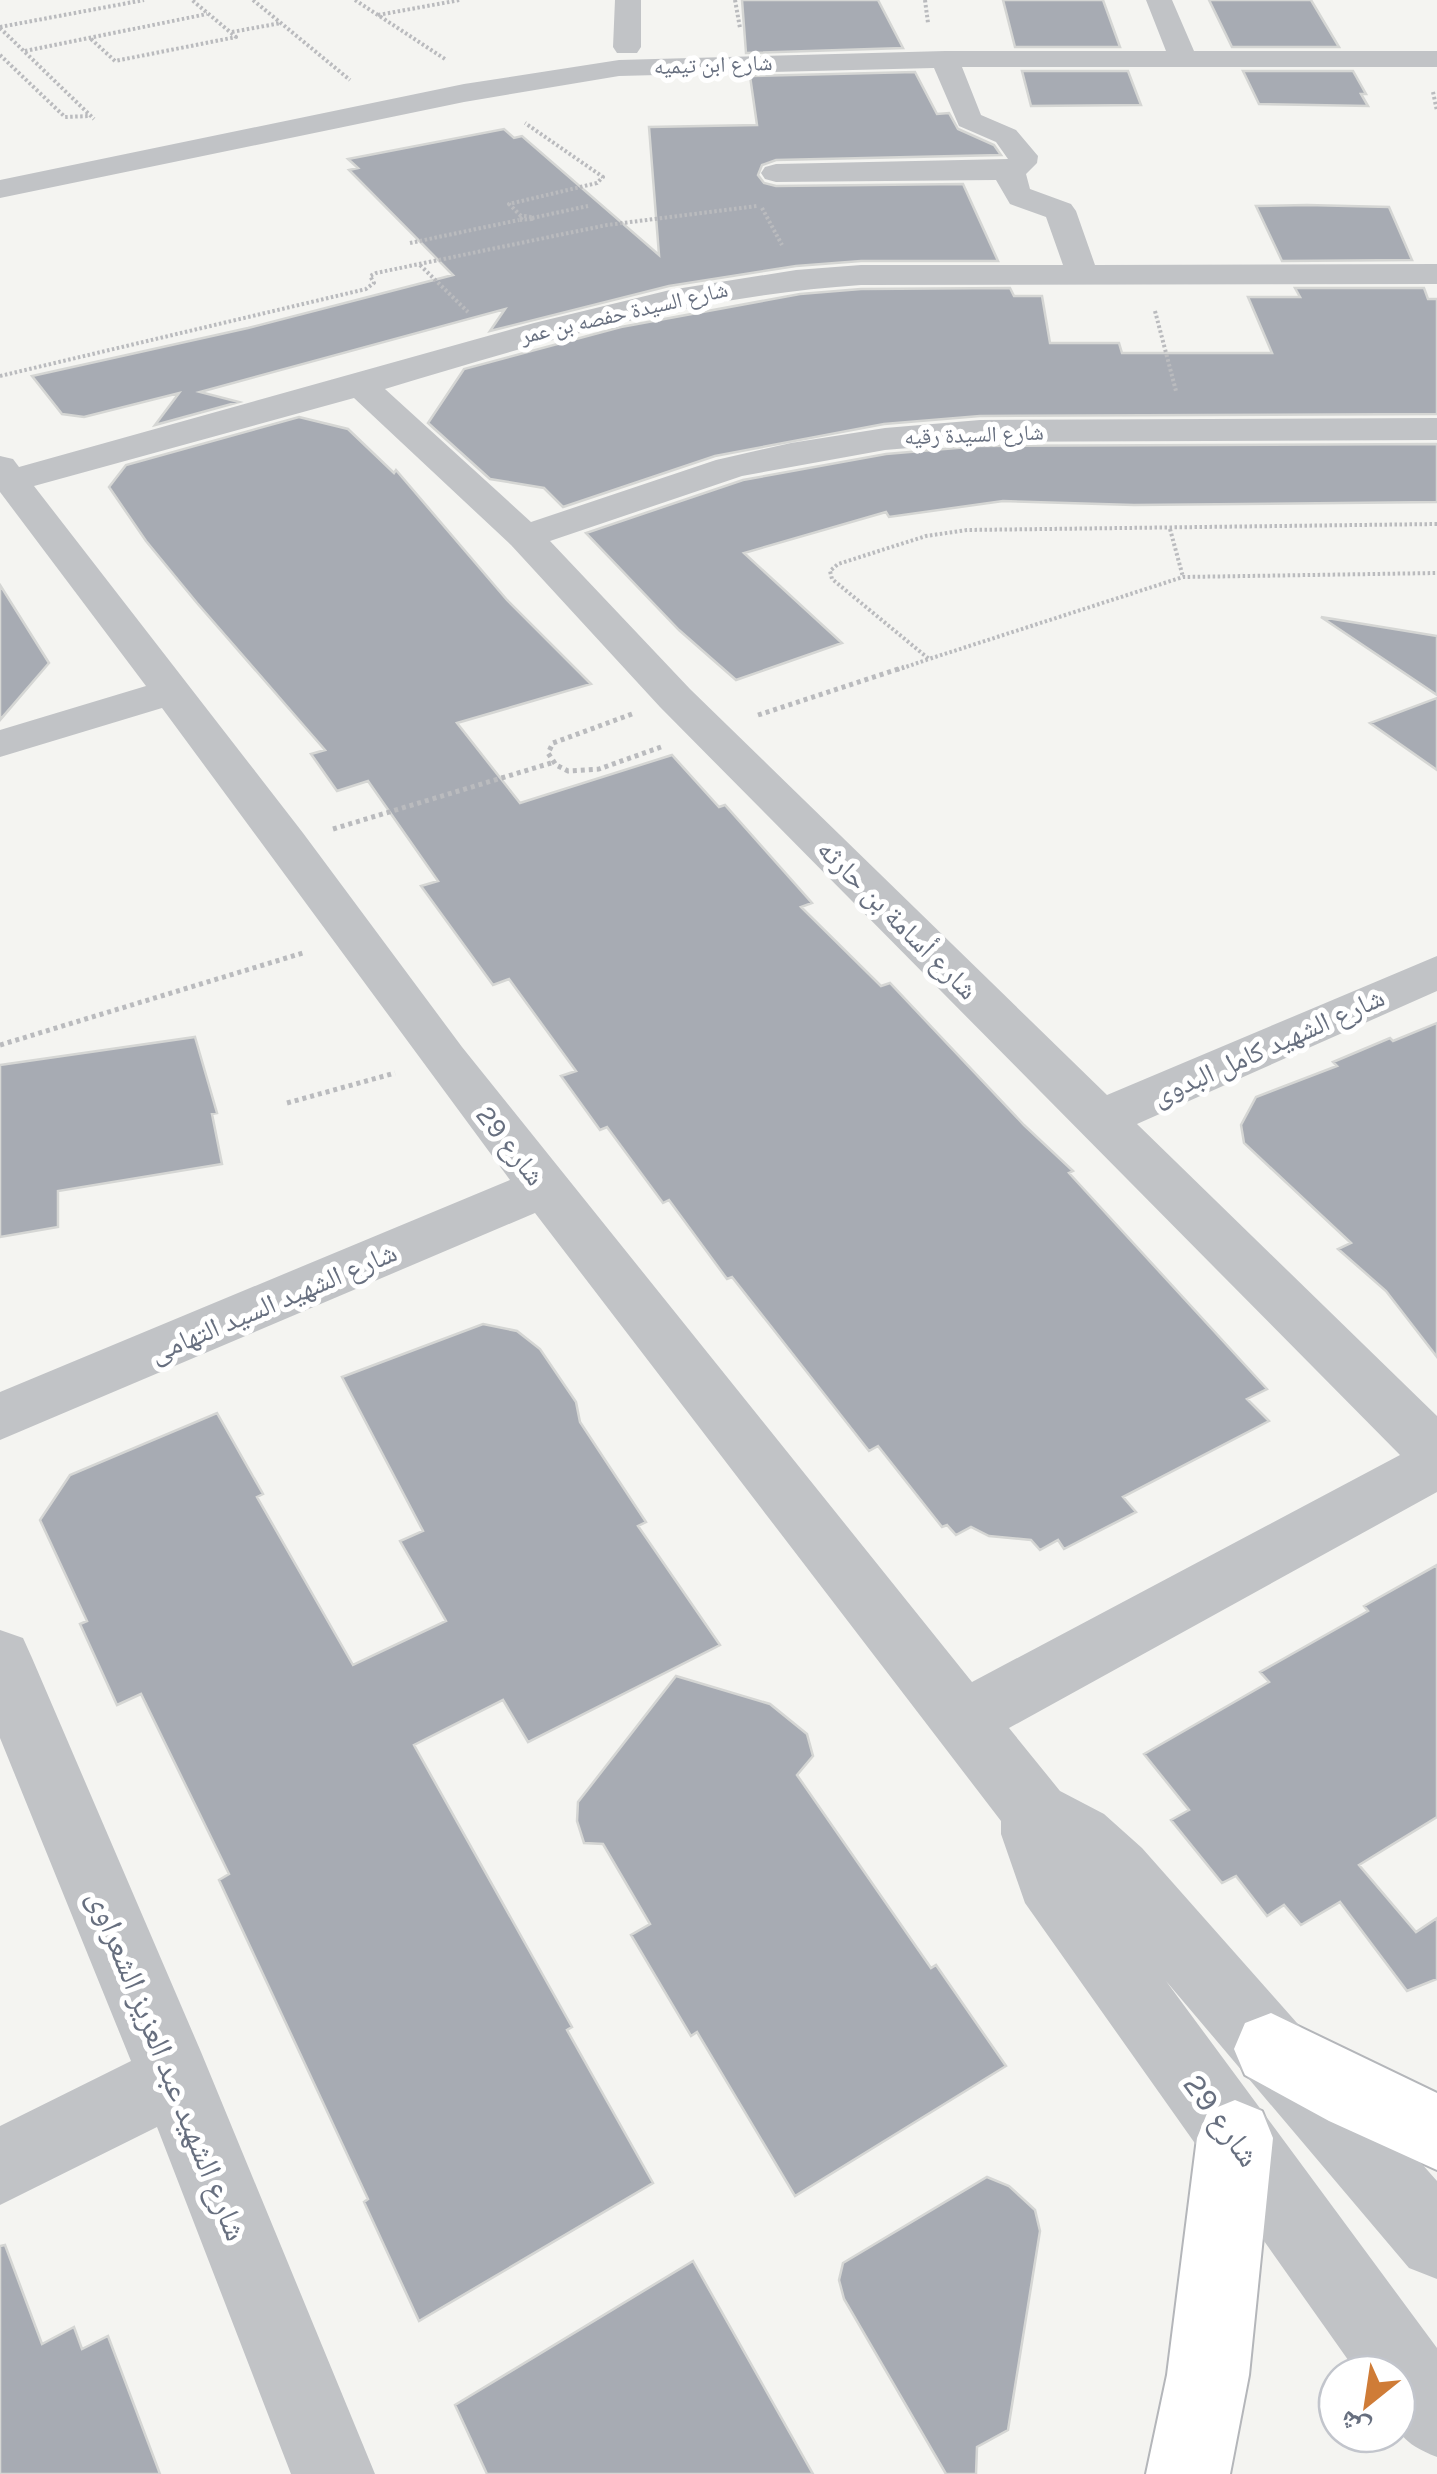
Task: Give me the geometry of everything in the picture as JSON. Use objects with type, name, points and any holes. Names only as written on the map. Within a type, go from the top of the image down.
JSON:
[{"type":"main road","points":[[1271,2050],[1355,2095],[1437,2132]]},
{"type":"main road","points":[[1188,2474],[1210,2358],[1234,2138]]},
{"type":"street","points":[[618,55],[628,0]]},
{"type":"street","points":[[1159,0],[1178,46]]},
{"type":"street","name":"شارع ابن تيميه","points":[[0,164],[467,74],[618,55],[1437,38]]},
{"type":"street","name":"شارع ابن تيميه","points":[[690,54],[945,58],[1178,46],[1437,59]]},
{"type":"street","name":"شارع ابن تيميه","points":[[0,189],[464,93],[618,55]]},
{"type":"street","points":[[776,173],[1010,171],[1022,164],[1022,156],[1006,136],[969,120],[945,58]]},
{"type":"street","points":[[1010,171],[1014,190],[1025,202],[1060,211],[1082,273]]},
{"type":"street","name":"شارع السيدة حفصه بن عمر","points":[[5,474],[360,385],[499,341],[658,299],[799,277],[1146,273],[1189,259],[1437,274]]},
{"type":"street","name":"شارع أسامة بن حارثه","points":[[360,385],[526,537],[675,698],[1437,1454]]},
{"type":"street","name":"شارع السيدة رقيه","points":[[526,537],[730,468],[833,446],[980,431],[1437,429]]},
{"type":"street","name":"شارع 29","points":[[5,474],[286,843],[444,1059],[1036,1813],[1080,1836],[1099,1852],[1437,2240]]},
{"type":"street","points":[[0,744],[171,692]]},
{"type":"street","name":"شارع الشهيد كامل البدوى","points":[[1100,1119],[1437,972]]},
{"type":"street","name":"شارع الشهيد السيد التهامى","points":[[0,1417],[545,1188]]},
{"type":"street","points":[[964,1720],[1437,1463]]},
{"type":"street","name":"شارع الشهيد عبد العزيز الشعراوى","points":[[0,1658],[175,2078],[333,2474]]},
{"type":"street","name":"شارع 29","points":[[1036,1813],[1035,1834],[1050,1880],[1437,2416]]},
{"type":"street","points":[[0,2167],[175,2078]]},
{"type":"path","points":[[0,28],[144,0]]},
{"type":"path","points":[[91,38],[114,61],[236,37],[192,0]]},
{"type":"path","points":[[253,0],[366,93]]},
{"type":"path","points":[[356,0],[467,74]]},
{"type":"path","points":[[376,16],[460,0]]},
{"type":"path","points":[[24,51],[208,14]]},
{"type":"path","points":[[230,32],[282,23]]},
{"type":"path","points":[[0,28],[92,117],[65,117],[7,60],[0,58]]},
{"type":"path","points":[[520,218],[507,206],[511,202],[597,183],[603,177],[525,123]]},
{"type":"path","points":[[410,243],[588,206]]},
{"type":"path","points":[[0,376],[366,289],[374,283],[370,276],[376,272],[607,226],[761,206]]},
{"type":"path","points":[[531,220],[538,229]]},
{"type":"path","points":[[419,264],[499,341]]},
{"type":"path","points":[[1146,273],[1186,431]]},
{"type":"path","points":[[928,659],[832,579],[830,571],[838,564],[926,536],[968,530],[1437,524]]},
{"type":"path","points":[[1170,529],[1183,577]]},
{"type":"path","points":[[675,698],[553,743],[548,752],[552,763],[582,774],[1183,577],[1437,572]]},
{"type":"path","points":[[286,843],[552,763]]},
{"type":"path","points":[[0,1045],[355,937]]},
{"type":"path","points":[[287,1103],[444,1059]]},
{"type":"building","points":[[742,0],[878,0],[903,48],[746,53]]},
{"type":"building","points":[[1003,0],[1103,0],[1120,47],[1015,47]]},
{"type":"building","points":[[1209,0],[1311,0],[1339,47],[1232,47]]},
{"type":"building","points":[[1022,71],[1128,71],[1141,105],[1031,106]]},
{"type":"building","points":[[1243,71],[1353,71],[1368,106],[1259,104]]},
{"type":"building","points":[[915,72],[937,114],[949,113],[958,129],[994,145],[1001,155],[776,160],[762,165],[758,175],[764,183],[776,186],[963,184],[998,261],[861,261],[796,266],[669,286],[490,331],[505,309],[200,392],[239,402],[155,425],[179,393],[84,417],[62,414],[32,376],[248,328],[453,275],[349,170],[358,168],[348,159],[504,129],[514,138],[522,136],[659,255],[649,127],[757,125],[750,76]]},
{"type":"building","points":[[1256,206],[1389,207],[1412,260],[1282,261]]},
{"type":"building","points":[[1010,288],[1014,296],[1042,296],[1050,343],[1119,343],[1122,353],[1272,353],[1248,297],[1300,297],[1295,288],[1424,288],[1428,299],[1437,299],[1437,414],[980,416],[884,424],[715,456],[563,507],[544,488],[490,479],[428,423],[464,369],[621,327],[800,294],[861,289]]},
{"type":"building","points":[[299,417],[348,429],[394,473],[396,470],[507,600],[591,684],[457,723],[520,803],[672,755],[719,807],[725,805],[812,903],[801,907],[881,986],[890,983],[1024,1125],[1073,1171],[1069,1173],[1267,1389],[1247,1399],[1269,1421],[1123,1497],[1136,1512],[1064,1549],[1058,1540],[1040,1550],[1031,1540],[989,1536],[971,1527],[956,1535],[947,1525],[942,1527],[878,1446],[869,1451],[732,1277],[727,1279],[669,1200],[663,1203],[607,1127],[600,1130],[561,1076],[576,1071],[509,979],[493,985],[421,886],[438,881],[368,781],[337,791],[311,754],[325,750],[146,541],[109,487],[126,465]]},
{"type":"building","points":[[1437,444],[1437,502],[1134,505],[1003,501],[889,517],[886,512],[744,553],[842,643],[736,680],[679,630],[586,533],[743,480],[886,454],[980,446]]},
{"type":"building","points":[[0,585],[49,663],[0,720]]},
{"type":"building","points":[[1321,617],[1437,636],[1437,695]]},
{"type":"building","points":[[1437,698],[1437,770],[1370,723]]},
{"type":"building","points":[[1437,1023],[1437,1357],[1386,1291],[1338,1249],[1351,1243],[1244,1143],[1241,1125],[1256,1097],[1337,1066],[1333,1062],[1390,1038],[1393,1041]]},
{"type":"building","points":[[195,1037],[217,1113],[212,1114],[222,1164],[58,1191],[58,1227],[0,1237],[0,1065]]},
{"type":"building","points":[[483,1324],[517,1331],[540,1349],[576,1402],[580,1422],[646,1522],[638,1526],[720,1645],[528,1742],[503,1700],[414,1745],[572,2027],[567,2030],[653,2183],[419,2321],[364,2202],[368,2199],[219,1880],[229,1874],[141,1694],[117,1705],[80,1624],[87,1621],[40,1520],[70,1475],[217,1413],[263,1494],[257,1497],[353,1665],[446,1621],[400,1541],[423,1531],[342,1377]]},
{"type":"building","points":[[1437,1565],[1437,1817],[1359,1865],[1416,1932],[1437,1918],[1437,1979],[1407,1991],[1340,1902],[1301,1925],[1284,1905],[1267,1916],[1236,1876],[1222,1883],[1171,1820],[1189,1810],[1144,1754],[1269,1682],[1260,1672],[1368,1611],[1364,1606]]},
{"type":"building","points":[[676,1676],[770,1704],[807,1734],[813,1756],[797,1775],[931,1968],[936,1965],[1006,2066],[795,2196],[697,2032],[691,2036],[631,1935],[650,1924],[603,1844],[584,1843],[577,1821],[578,1802]]},
{"type":"building","points":[[987,2177],[1009,2186],[1035,2210],[1040,2231],[1008,2430],[977,2447],[976,2474],[946,2474],[844,2299],[839,2280],[843,2263]]},
{"type":"building","points":[[5,2245],[42,2344],[74,2327],[82,2349],[108,2336],[160,2474],[0,2474],[0,2246]]},
{"type":"building","points":[[693,2261],[813,2474],[487,2474],[455,2405]]}]
